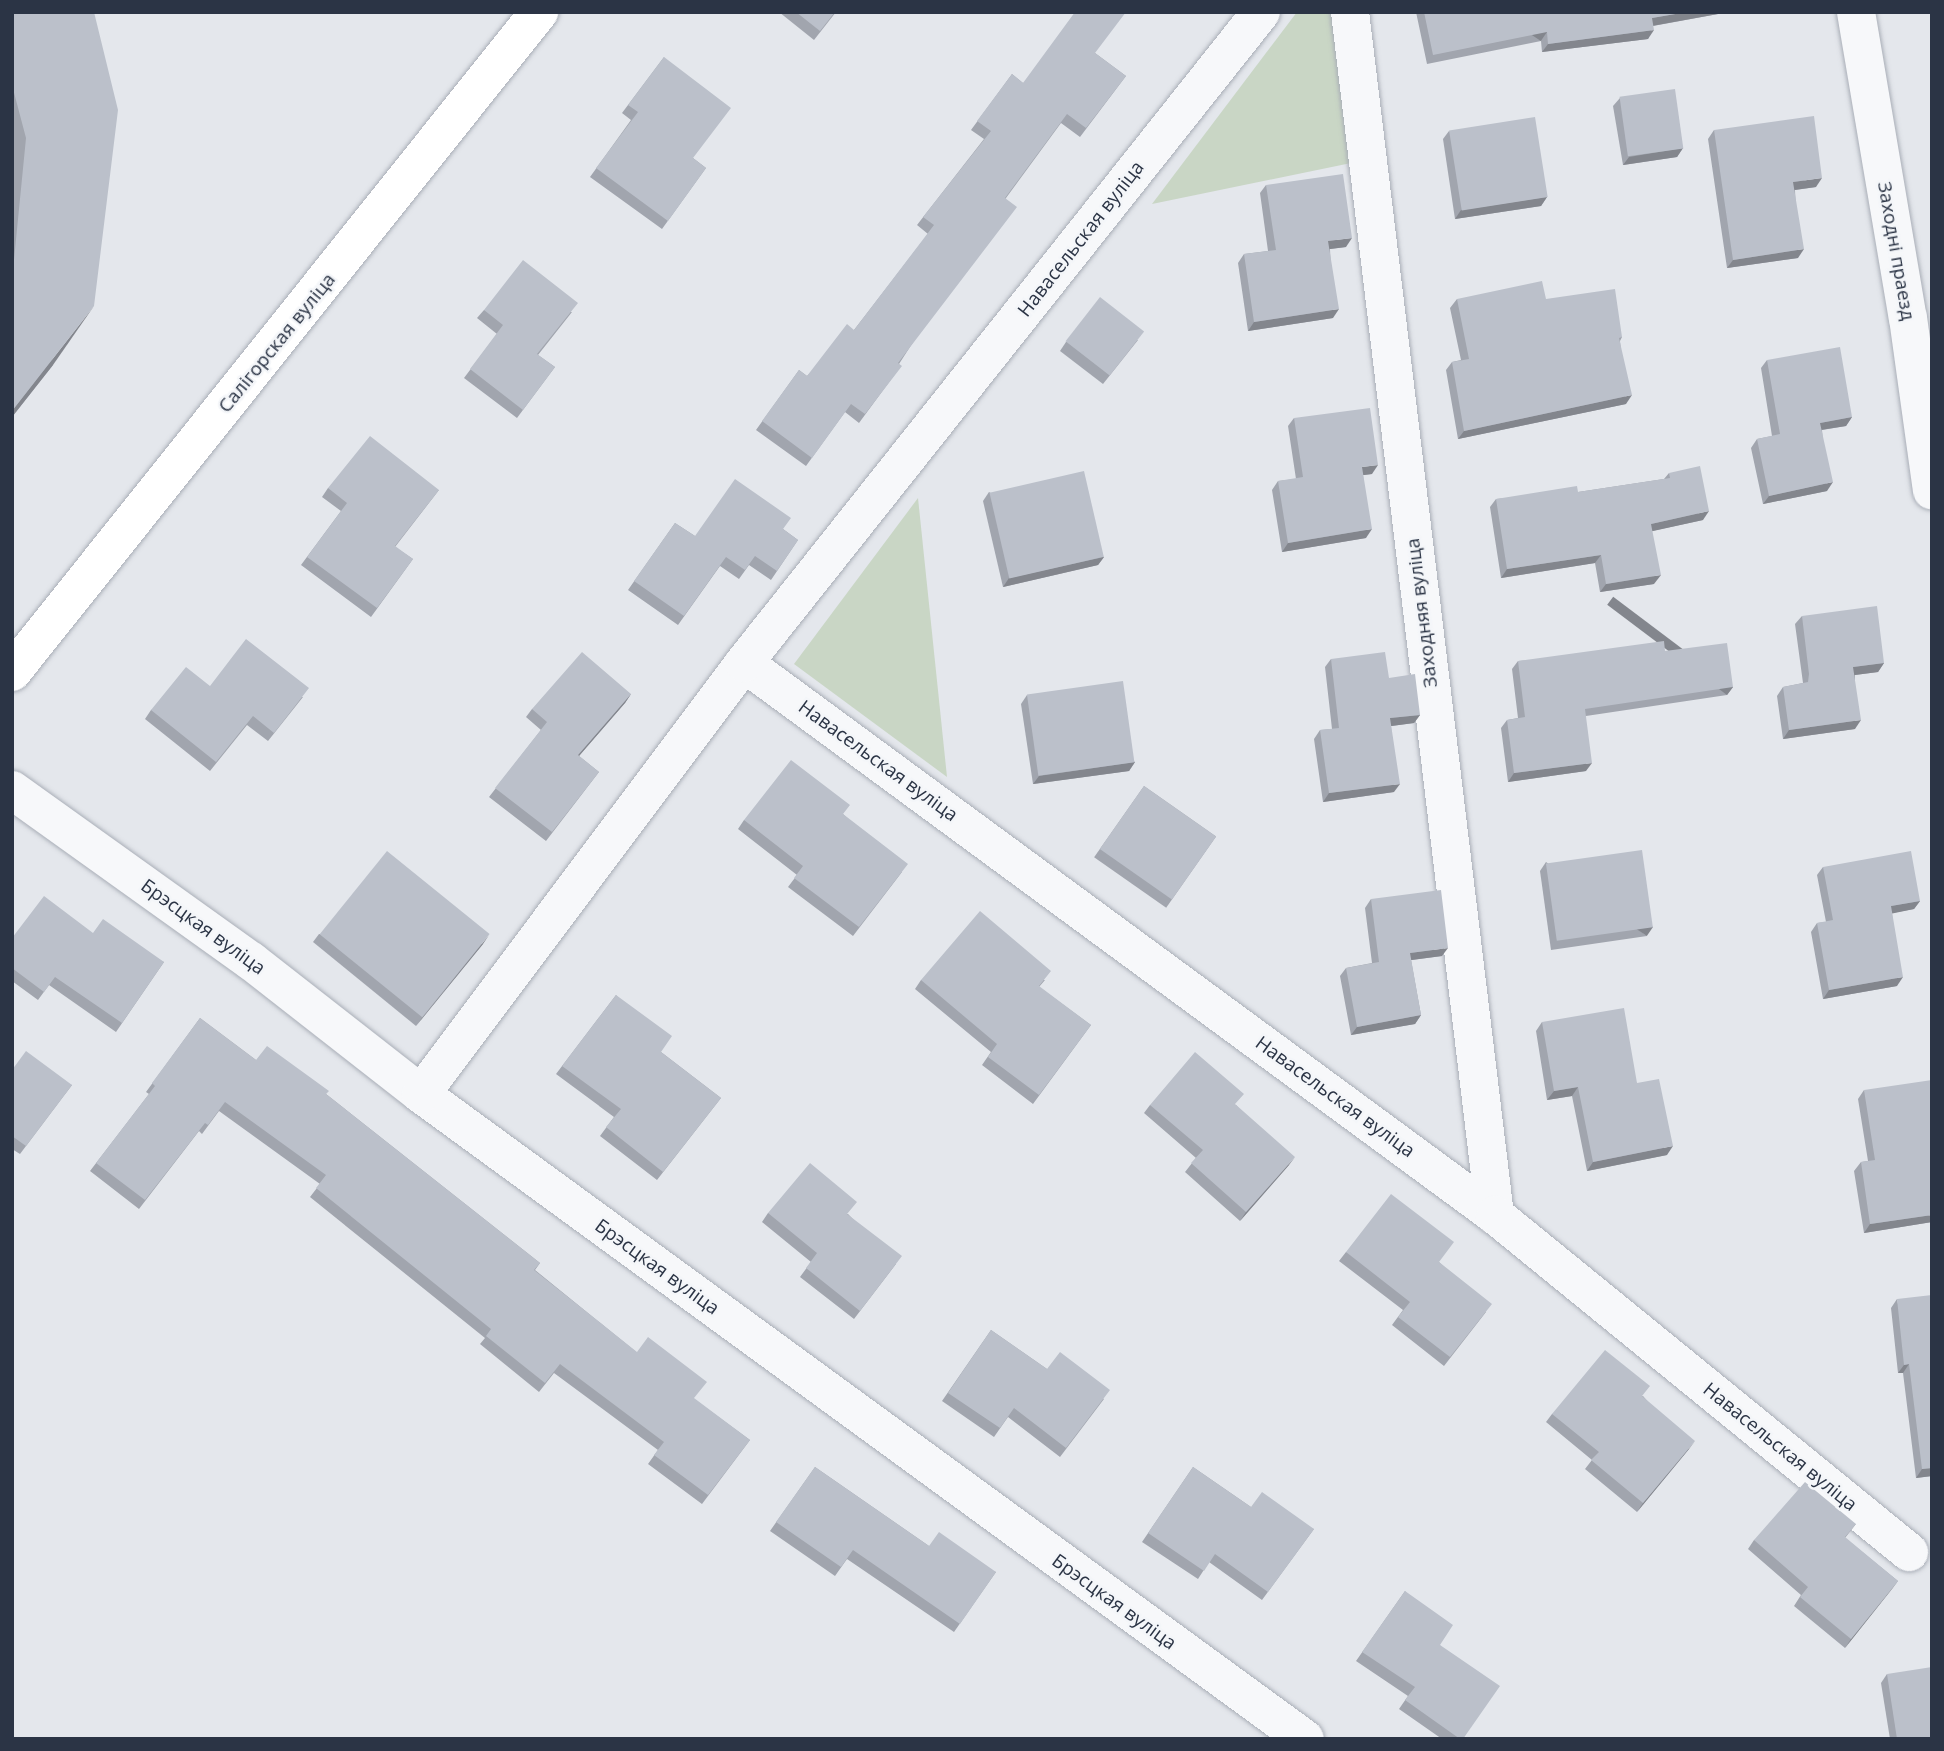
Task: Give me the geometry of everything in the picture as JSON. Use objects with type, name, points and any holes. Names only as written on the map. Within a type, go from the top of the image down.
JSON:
[{"type":"main road","name":"Салігорская вуліца","points":[[12,673],[539,12]]},
{"type":"street","name":"Навасельская вуліца","points":[[421,1094],[744,663],[1261,12]]},
{"type":"street","name":"Заходняя вуліца","points":[[1350,12],[1495,1214]]},
{"type":"street","name":"Заходні праезд","points":[[1856,12],[1908,318],[1932,490]]},
{"type":"street","name":"Навасельская вуліца","points":[[744,663],[1495,1214],[1909,1552]]},
{"type":"street","name":"Брэсцкая вуліца","points":[[12,790],[251,961],[421,1094],[1305,1739]]},
{"type":"green space","points":[[1297,12],[1333,12],[1356,162],[1152,204]]},
{"type":"green space","points":[[918,498],[947,777],[794,664]]},
{"type":"building","points":[[12,12],[94,12],[118,110],[94,306],[12,411],[12,280],[26,138],[12,85]]},
{"type":"building","points":[[796,12],[835,12],[820,31]]},
{"type":"building","points":[[1075,12],[1126,12],[1095,53],[1126,76],[1086,128],[1067,114],[1005,198],[1017,207],[898,363],[902,366],[865,414],[851,404],[812,458],[762,421],[799,370],[807,376],[847,324],[854,330],[934,225],[923,217],[991,131],[977,121],[1012,74],[1023,83]]},
{"type":"building","points":[[1424,12],[1687,12],[1652,18],[1654,30],[1548,44],[1547,32],[1433,55]]},
{"type":"building","points":[[664,57],[731,108],[693,158],[706,168],[668,221],[596,168],[638,112],[628,105]]},
{"type":"building","points":[[1675,89],[1683,148],[1628,156],[1620,97]]},
{"type":"building","points":[[1814,116],[1822,178],[1793,182],[1804,249],[1733,260],[1714,130]]},
{"type":"building","points":[[1535,117],[1548,197],[1462,211],[1449,131]]},
{"type":"building","points":[[1343,174],[1352,238],[1328,241],[1339,309],[1254,322],[1244,254],[1276,250],[1266,185]]},
{"type":"building","points":[[523,260],[578,303],[537,354],[555,367],[523,410],[470,369],[503,325],[484,310]]},
{"type":"building","points":[[1542,281],[1546,299],[1615,289],[1622,337],[1619,338],[1632,395],[1464,431],[1452,362],[1469,359],[1457,299]]},
{"type":"building","points":[[1100,297],[1144,331],[1110,376],[1066,341]]},
{"type":"building","points":[[1840,347],[1852,417],[1820,423],[1833,482],[1769,496],[1757,439],[1780,434],[1767,360]]},
{"type":"building","points":[[1370,408],[1378,465],[1362,467],[1372,529],[1288,543],[1278,481],[1303,477],[1294,418]]},
{"type":"building","points":[[370,436],[439,490],[395,546],[413,559],[377,608],[307,557],[347,503],[328,488]]},
{"type":"building","points":[[1700,466],[1709,511],[1651,524],[1661,575],[1606,584],[1601,555],[1507,569],[1496,499],[1577,486],[1578,492],[1670,478],[1669,473]]},
{"type":"building","points":[[1084,471],[1104,557],[1009,579],[989,493]]},
{"type":"building","points":[[735,479],[791,518],[783,529],[798,540],[777,571],[755,556],[745,570],[726,557],[684,616],[634,581],[675,523],[695,536]]},
{"type":"building","points":[[1877,606],[1884,663],[1853,667],[1861,720],[1789,730],[1783,687],[1808,682],[1809,674],[1802,616]]},
{"type":"building","points":[[246,639],[309,688],[274,733],[253,716],[216,762],[151,710],[186,667],[210,686]]},
{"type":"building","points":[[1664,641],[1665,651],[1727,643],[1733,687],[1585,709],[1592,763],[1514,773],[1507,720],[1525,717],[1518,661]]},
{"type":"building","points":[[582,652],[631,694],[578,755],[599,772],[552,832],[495,788],[547,722],[532,709]]},
{"type":"building","points":[[1385,652],[1389,678],[1415,674],[1420,715],[1390,718],[1400,784],[1329,793],[1320,730],[1339,728],[1331,659]]},
{"type":"building","points":[[1123,681],[1134,762],[1038,776],[1027,694]]},
{"type":"building","points":[[791,760],[850,805],[843,814],[908,864],[859,927],[794,878],[803,866],[744,820]]},
{"type":"building","points":[[1144,786],[1216,836],[1172,900],[1100,849]]},
{"type":"building","points":[[1642,850],[1653,927],[1557,941],[1546,863]]},
{"type":"building","points":[[387,851],[490,934],[422,1017],[320,934]]},
{"type":"building","points":[[1911,851],[1920,901],[1891,906],[1903,977],[1829,990],[1817,923],[1833,920],[1823,867]]},
{"type":"building","points":[[1441,890],[1448,948],[1410,953],[1421,1015],[1357,1027],[1346,968],[1379,962],[1371,899]]},
{"type":"building","points":[[44,896],[93,933],[103,919],[164,962],[122,1023],[55,977],[44,992],[12,968],[12,938]]},
{"type":"building","points":[[980,911],[1051,971],[1039,986],[1091,1025],[1039,1095],[988,1057],[997,1044],[921,980]]},
{"type":"building","points":[[616,995],[672,1036],[661,1052],[721,1098],[663,1172],[606,1127],[621,1109],[562,1066]]},
{"type":"building","points":[[1624,1008],[1637,1083],[1659,1079],[1673,1146],[1593,1162],[1578,1087],[1554,1091],[1542,1022]]},
{"type":"building","points":[[200,1018],[256,1060],[267,1046],[329,1091],[326,1094],[540,1263],[534,1270],[637,1352],[648,1337],[707,1382],[694,1398],[750,1440],[708,1495],[654,1455],[664,1442],[560,1364],[545,1383],[486,1336],[491,1329],[316,1188],[326,1175],[225,1102],[208,1125],[205,1123],[145,1200],[96,1163],[155,1086],[152,1083]]},
{"type":"building","points":[[26,1051],[72,1085],[26,1146],[12,1136],[12,1070]]},
{"type":"building","points":[[1195,1052],[1244,1094],[1235,1104],[1295,1157],[1246,1212],[1191,1163],[1203,1150],[1150,1105]]},
{"type":"building","points":[[1932,1080],[1932,1215],[1870,1224],[1861,1162],[1875,1160],[1864,1090]]},
{"type":"building","points":[[810,1163],[857,1202],[847,1214],[902,1256],[860,1311],[806,1268],[817,1253],[768,1213]]},
{"type":"building","points":[[1391,1194],[1454,1242],[1439,1262],[1492,1304],[1450,1357],[1398,1317],[1410,1302],[1346,1252]]},
{"type":"building","points":[[1932,1295],[1932,1468],[1922,1469],[1909,1364],[1904,1365],[1897,1299]]},
{"type":"building","points":[[991,1330],[1047,1369],[1060,1352],[1110,1390],[1066,1448],[1014,1408],[1000,1428],[948,1393]]},
{"type":"building","points":[[1605,1350],[1650,1386],[1642,1396],[1695,1441],[1643,1503],[1591,1460],[1599,1452],[1552,1414]]},
{"type":"building","points":[[815,1467],[929,1546],[939,1532],[996,1572],[960,1624],[853,1550],[841,1567],[776,1522]]},
{"type":"building","points":[[1193,1467],[1251,1507],[1262,1492],[1314,1529],[1268,1592],[1215,1554],[1204,1571],[1148,1533]]},
{"type":"building","points":[[1805,1482],[1856,1524],[1845,1537],[1898,1581],[1851,1639],[1800,1597],[1808,1587],[1754,1540]]},
{"type":"building","points":[[1405,1591],[1453,1625],[1440,1645],[1500,1686],[1463,1739],[1405,1700],[1415,1687],[1362,1652]]},
{"type":"building","points":[[1932,1667],[1932,1739],[1897,1739],[1887,1674]]}]
